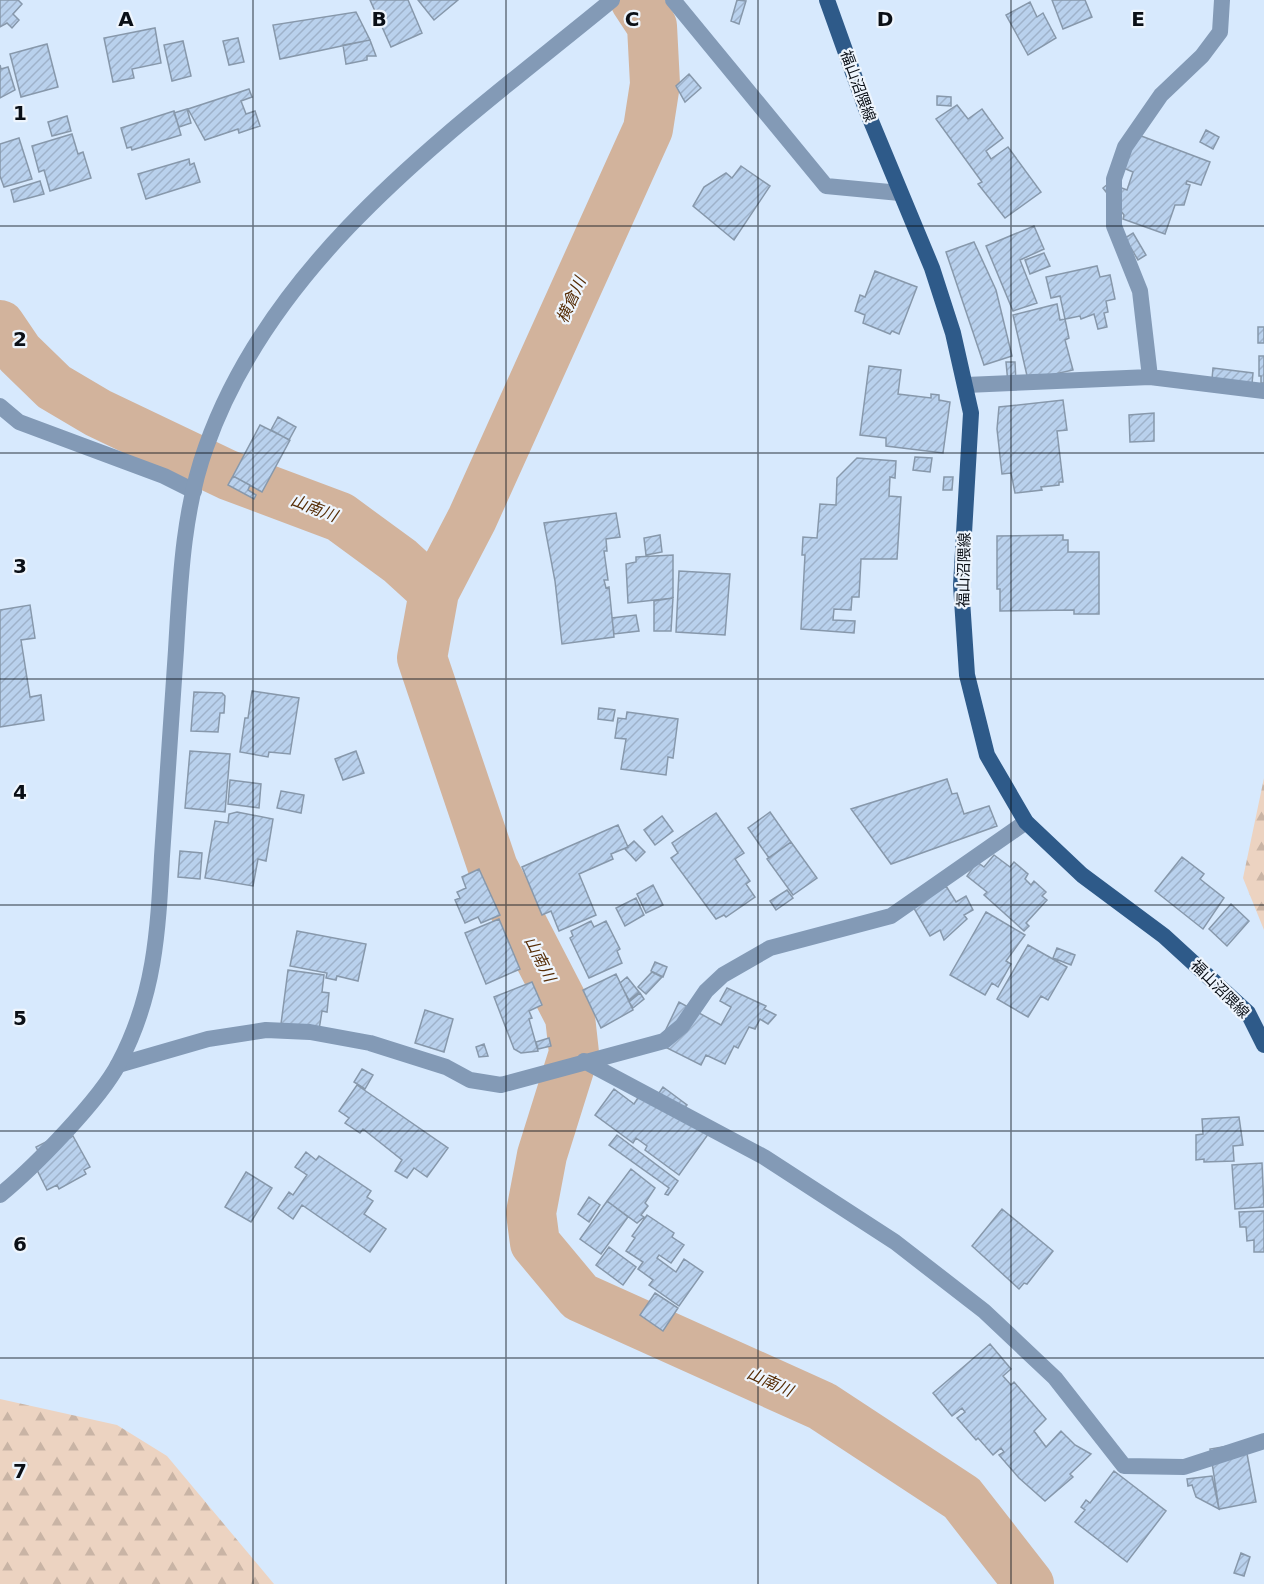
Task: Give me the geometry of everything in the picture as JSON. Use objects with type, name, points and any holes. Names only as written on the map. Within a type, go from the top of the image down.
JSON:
[{"type":"main road","name":"福山沼隈線","points":[[827,0],[866,109],[932,268],[953,333],[966,385],[971,413],[961,585],[967,675],[987,755],[1026,822],[1082,875],[1164,936],[1248,1013],[1264,1046]]},
{"type":"street","points":[[673,0],[826,186],[900,193]]},
{"type":"street","points":[[1150,377],[1140,291],[1114,226],[1114,179],[1125,147],[1161,95],[1202,56],[1220,32],[1222,0]]},
{"type":"street","points":[[0,1195],[91,1103],[118,1065],[142,1007],[157,948],[180,588],[194,491],[206,448],[236,375],[292,289],[405,170],[609,3]]},
{"type":"street","points":[[966,385],[1150,377],[1264,391]]},
{"type":"street","points":[[0,406],[20,422],[164,476],[194,491]]},
{"type":"street","points":[[118,1065],[208,1039],[266,1030],[310,1032],[370,1043],[446,1067],[470,1080],[501,1085],[664,1041],[682,1026],[706,991],[723,975],[770,948],[891,916],[1026,822]]},
{"type":"street","points":[[584,1061],[764,1157],[895,1242],[984,1311],[1055,1378],[1124,1466],[1184,1467],[1264,1442]]},
{"type":"green space","points":[[1264,778],[1264,930],[1243,878]]},
{"type":"green space","points":[[0,1399],[117,1425],[167,1456],[274,1584],[0,1584]]},
{"type":"building","points":[[0,0],[18,0],[22,4],[13,14],[19,20],[12,28],[7,23],[0,27]]},
{"type":"building","points":[[370,0],[408,0],[422,33],[391,47]]},
{"type":"building","points":[[418,0],[458,0],[434,20]]},
{"type":"building","points":[[737,0],[746,1],[739,24],[731,21]]},
{"type":"building","points":[[1052,0],[1085,0],[1092,17],[1063,29]]},
{"type":"building","points":[[1030,2],[1037,17],[1043,13],[1056,38],[1028,55],[1006,15]]},
{"type":"building","points":[[356,12],[370,40],[280,59],[273,25]]},
{"type":"building","points":[[155,28],[161,63],[132,69],[134,78],[113,82],[104,38]]},
{"type":"building","points":[[238,38],[244,62],[229,65],[223,41]]},
{"type":"building","points":[[370,40],[376,56],[367,56],[367,60],[346,64],[343,45]]},
{"type":"building","points":[[183,41],[191,76],[172,81],[164,45]]},
{"type":"building","points":[[47,44],[58,87],[21,97],[10,54]]},
{"type":"building","points":[[0,65],[1,69],[8,67],[15,90],[0,98]]},
{"type":"building","points":[[689,74],[701,88],[685,102],[676,86]]},
{"type":"building","points":[[249,89],[252,97],[241,101],[246,114],[255,111],[260,126],[239,133],[238,129],[205,140],[188,109]]},
{"type":"building","points":[[937,96],[951,97],[951,106],[937,105]]},
{"type":"building","points":[[957,105],[968,119],[982,109],[1003,138],[986,151],[991,159],[1008,147],[1041,192],[1005,218],[978,184],[982,182],[936,119]]},
{"type":"building","points":[[187,109],[191,123],[179,127],[174,113]]},
{"type":"building","points":[[174,111],[181,135],[132,150],[131,147],[127,148],[121,128]]},
{"type":"building","points":[[67,116],[71,131],[52,136],[48,122]]},
{"type":"building","points":[[1206,130],[1219,137],[1213,149],[1200,142]]},
{"type":"building","points":[[72,134],[78,154],[83,152],[91,178],[50,191],[44,170],[39,172],[32,146]]},
{"type":"building","points":[[1136,134],[1210,162],[1201,185],[1187,181],[1186,184],[1190,185],[1184,205],[1175,205],[1165,234],[1123,219],[1124,215],[1103,188],[1109,183],[1127,190],[1133,172],[1121,167]]},
{"type":"building","points":[[19,138],[32,179],[4,187],[0,176],[0,144]]},
{"type":"building","points":[[189,159],[190,165],[194,163],[200,182],[146,199],[138,174]]},
{"type":"building","points":[[741,166],[770,186],[734,240],[693,206],[704,187],[726,173],[732,178]]},
{"type":"building","points":[[40,181],[44,194],[14,202],[11,190]]},
{"type":"building","points":[[1034,226],[1044,249],[1020,260],[1037,303],[1013,311],[986,246]]},
{"type":"building","points":[[1133,233],[1146,255],[1138,260],[1125,238]]},
{"type":"building","points":[[974,242],[996,290],[1012,356],[984,365],[946,252]]},
{"type":"building","points":[[1044,253],[1050,266],[1030,274],[1025,260]]},
{"type":"building","points":[[1097,266],[1100,277],[1110,275],[1115,299],[1106,301],[1108,312],[1104,313],[1107,327],[1098,329],[1094,314],[1081,319],[1080,316],[1065,319],[1060,296],[1051,298],[1046,277]]},
{"type":"building","points":[[875,271],[917,287],[899,334],[892,331],[890,334],[863,323],[865,315],[855,311],[860,295],[865,297]]},
{"type":"building","points":[[1057,304],[1060,320],[1065,319],[1069,338],[1065,340],[1073,370],[1028,380],[1013,315]]},
{"type":"building","points":[[1258,327],[1264,327],[1264,343],[1258,343]]},
{"type":"building","points":[[1259,356],[1264,356],[1264,383],[1261,383],[1261,376],[1259,376]]},
{"type":"building","points":[[1006,362],[1015,362],[1016,382],[1008,383]]},
{"type":"building","points":[[869,366],[901,370],[898,394],[931,398],[931,394],[939,395],[939,400],[950,402],[943,453],[886,446],[886,438],[860,435]]},
{"type":"building","points":[[1213,368],[1253,373],[1252,384],[1212,379]]},
{"type":"building","points":[[1063,400],[1067,430],[1057,431],[1063,482],[1059,482],[1059,485],[1041,487],[1042,490],[1015,493],[1011,473],[1002,474],[997,429],[999,407]]},
{"type":"building","points":[[1154,413],[1154,441],[1130,442],[1129,415]]},
{"type":"building","points":[[278,417],[296,427],[289,440],[271,430]]},
{"type":"building","points":[[260,425],[290,440],[262,492],[233,476]]},
{"type":"building","points":[[915,457],[932,458],[930,472],[913,470]]},
{"type":"building","points":[[857,458],[896,461],[895,478],[890,477],[889,496],[901,497],[897,559],[861,559],[859,597],[852,597],[851,610],[834,609],[833,620],[855,621],[854,633],[801,629],[805,555],[802,555],[803,537],[817,538],[820,504],[836,505],[837,478]]},
{"type":"building","points":[[233,476],[250,485],[248,490],[256,495],[254,499],[228,485]]},
{"type":"building","points":[[944,477],[953,477],[952,490],[943,490]]},
{"type":"building","points":[[616,513],[620,537],[606,539],[607,551],[604,551],[608,580],[604,580],[606,588],[609,587],[614,637],[562,644],[555,581],[544,523]]},
{"type":"building","points":[[660,535],[662,552],[646,555],[644,538]]},
{"type":"building","points":[[1063,535],[1063,540],[1068,540],[1068,552],[1099,552],[1099,614],[1074,614],[1074,610],[1000,611],[1000,589],[997,589],[997,536]]},
{"type":"building","points":[[673,555],[673,598],[628,603],[626,564],[636,562],[636,557]]},
{"type":"building","points":[[679,571],[730,574],[725,635],[676,632]]},
{"type":"building","points":[[673,598],[671,631],[654,631],[654,601]]},
{"type":"building","points":[[30,605],[35,638],[21,640],[30,697],[41,695],[44,720],[0,727],[0,610]]},
{"type":"building","points":[[636,615],[639,631],[614,634],[612,618]]},
{"type":"building","points":[[252,691],[299,698],[290,754],[269,752],[268,757],[240,752]]},
{"type":"building","points":[[194,692],[222,693],[225,696],[224,713],[220,713],[218,732],[191,731]]},
{"type":"building","points":[[599,708],[615,710],[613,721],[598,719]]},
{"type":"building","points":[[627,712],[678,719],[673,758],[668,757],[666,775],[621,769],[626,739],[615,738],[618,718],[626,719]]},
{"type":"building","points":[[190,751],[230,754],[225,812],[185,808]]},
{"type":"building","points":[[356,751],[364,773],[343,780],[335,759]]},
{"type":"building","points":[[947,779],[952,794],[957,793],[964,814],[989,806],[997,826],[891,864],[851,809]]},
{"type":"building","points":[[230,780],[261,784],[259,808],[228,804]]},
{"type":"building","points":[[281,791],[304,795],[301,813],[277,808]]},
{"type":"building","points":[[237,812],[273,819],[266,861],[258,859],[253,886],[205,878],[215,821],[228,823],[229,814]]},
{"type":"building","points":[[770,812],[791,842],[769,858],[748,828]]},
{"type":"building","points":[[716,813],[744,853],[735,859],[750,881],[746,884],[755,897],[726,917],[724,915],[716,919],[671,858],[678,853],[672,843]]},
{"type":"building","points":[[662,816],[673,831],[655,845],[644,830]]},
{"type":"building","points":[[618,825],[628,847],[611,854],[613,859],[579,874],[596,915],[559,931],[551,911],[542,915],[522,867]]},
{"type":"building","points":[[634,841],[645,852],[636,861],[625,849]]},
{"type":"building","points":[[791,842],[817,878],[793,895],[767,859]]},
{"type":"building","points":[[180,851],[202,853],[200,879],[178,877]]},
{"type":"building","points":[[994,855],[1010,867],[1014,862],[1028,874],[1025,879],[1031,885],[1034,881],[1046,892],[1042,896],[1047,900],[1026,923],[1029,926],[1024,931],[984,895],[987,892],[967,876],[977,862],[984,867]]},
{"type":"building","points":[[1182,857],[1204,874],[1200,879],[1224,898],[1203,929],[1155,891]]},
{"type":"building","points":[[479,869],[500,915],[481,923],[478,917],[465,923],[455,900],[460,898],[457,892],[466,888],[462,877]]},
{"type":"building","points":[[653,885],[663,905],[646,913],[637,894]]},
{"type":"building","points":[[946,886],[956,902],[966,896],[973,910],[964,915],[967,919],[944,940],[940,930],[930,936],[912,905]]},
{"type":"building","points":[[787,890],[793,898],[776,910],[770,901]]},
{"type":"building","points":[[636,898],[644,915],[625,926],[616,908]]},
{"type":"building","points":[[1231,904],[1249,921],[1227,946],[1209,929]]},
{"type":"building","points":[[986,912],[1025,935],[1006,961],[1011,964],[998,987],[992,983],[985,995],[950,975]]},
{"type":"building","points":[[499,919],[520,969],[486,984],[465,933]]},
{"type":"building","points":[[591,921],[594,927],[606,921],[620,949],[617,951],[622,963],[589,978],[570,938],[573,936],[571,931]]},
{"type":"building","points":[[297,931],[366,944],[358,981],[337,976],[336,980],[326,978],[327,973],[290,966]]},
{"type":"building","points":[[1028,945],[1067,967],[1048,1000],[1041,996],[1028,1017],[997,999]]},
{"type":"building","points":[[1057,948],[1075,955],[1071,965],[1053,958]]},
{"type":"building","points":[[655,962],[667,967],[663,977],[651,971]]},
{"type":"building","points":[[288,970],[324,975],[322,992],[329,993],[327,1012],[322,1011],[319,1030],[281,1024]]},
{"type":"building","points":[[652,972],[662,977],[646,994],[638,987]]},
{"type":"building","points":[[616,974],[633,1010],[601,1028],[583,990]]},
{"type":"building","points":[[627,977],[639,992],[629,1000],[620,983]]},
{"type":"building","points":[[532,982],[542,1005],[529,1011],[538,1051],[521,1053],[514,1049],[494,997]]},
{"type":"building","points":[[727,988],[766,1006],[764,1009],[776,1015],[768,1024],[760,1019],[755,1029],[749,1027],[738,1048],[734,1046],[725,1064],[706,1055],[701,1065],[659,1044],[679,1002],[721,1025],[731,1007],[720,1001]]},
{"type":"building","points":[[640,993],[644,999],[633,1008],[629,1002]]},
{"type":"building","points":[[425,1010],[453,1019],[444,1052],[415,1043]]},
{"type":"building","points":[[549,1038],[551,1046],[538,1049],[536,1042]]},
{"type":"building","points":[[484,1044],[488,1056],[479,1057],[476,1047]]},
{"type":"building","points":[[362,1069],[373,1075],[365,1089],[354,1082]]},
{"type":"building","points":[[357,1085],[448,1148],[427,1177],[414,1168],[407,1178],[395,1171],[402,1160],[363,1129],[360,1133],[345,1123],[349,1118],[339,1111]]},
{"type":"building","points":[[663,1087],[687,1105],[681,1113],[709,1133],[679,1175],[645,1150],[647,1146],[636,1138],[633,1143],[595,1115],[614,1089],[634,1104],[641,1093],[653,1102]]},
{"type":"building","points":[[1239,1117],[1243,1145],[1233,1146],[1234,1161],[1196,1160],[1196,1135],[1203,1134],[1202,1119]]},
{"type":"building","points":[[67,1131],[70,1138],[73,1136],[90,1167],[84,1170],[86,1174],[59,1189],[57,1185],[47,1190],[35,1166],[43,1161],[36,1147]]},
{"type":"building","points":[[617,1135],[678,1181],[668,1195],[665,1194],[669,1188],[609,1145]]},
{"type":"building","points":[[306,1152],[316,1160],[319,1156],[371,1191],[367,1197],[373,1201],[364,1214],[386,1229],[370,1252],[302,1205],[293,1219],[278,1208],[289,1192],[293,1195],[307,1175],[295,1167]]},
{"type":"building","points":[[1262,1163],[1264,1207],[1235,1209],[1232,1165]]},
{"type":"building","points":[[631,1169],[655,1188],[645,1203],[648,1206],[641,1215],[644,1217],[637,1223],[607,1201]]},
{"type":"building","points":[[246,1172],[272,1188],[251,1222],[225,1207]]},
{"type":"building","points":[[589,1197],[600,1205],[589,1222],[578,1214]]},
{"type":"building","points":[[607,1201],[628,1217],[601,1254],[580,1239]]},
{"type":"building","points":[[1002,1209],[1053,1251],[1027,1284],[1024,1283],[1019,1289],[972,1246]]},
{"type":"building","points":[[1264,1211],[1264,1252],[1254,1252],[1254,1240],[1247,1241],[1246,1227],[1240,1227],[1239,1212]]},
{"type":"building","points":[[647,1215],[674,1233],[672,1237],[684,1245],[671,1263],[659,1255],[657,1258],[676,1272],[684,1259],[703,1272],[679,1306],[649,1285],[653,1280],[638,1269],[643,1262],[626,1251],[635,1238],[632,1236]]},
{"type":"building","points":[[609,1247],[636,1267],[623,1285],[596,1265]]},
{"type":"building","points":[[655,1293],[678,1308],[663,1331],[640,1315]]},
{"type":"building","points":[[990,1344],[1011,1369],[1003,1376],[1011,1385],[1014,1382],[1046,1419],[1034,1431],[1046,1447],[1061,1431],[1075,1445],[1091,1454],[1070,1474],[1073,1477],[1045,1501],[1019,1478],[999,1455],[1004,1452],[1001,1448],[993,1455],[978,1438],[976,1440],[957,1418],[965,1412],[962,1408],[952,1416],[933,1393]]},
{"type":"building","points":[[1245,1443],[1256,1502],[1219,1509],[1210,1449]]},
{"type":"building","points":[[1114,1471],[1166,1511],[1127,1562],[1075,1522],[1085,1510],[1081,1507],[1086,1500],[1090,1503]]},
{"type":"building","points":[[1212,1476],[1219,1509],[1196,1497],[1192,1485],[1188,1486],[1187,1479]]},
{"type":"building","points":[[1241,1553],[1250,1557],[1244,1576],[1234,1573]]},
{"type":"waterway","name":"山南川","points":[[635,0],[652,26],[655,84],[648,129],[472,519],[434,592],[422,658],[493,868],[570,1017],[574,1053],[542,1155],[531,1213],[535,1243],[580,1297],[822,1406],[962,1498],[1029,1584]]},
{"type":"waterway","name":"山南川","points":[[0,325],[19,353],[54,387],[98,413],[228,475],[340,517],[400,561],[434,592]]},
{"type":"water label","name":"横倉川","points":[[571,300]]}]
